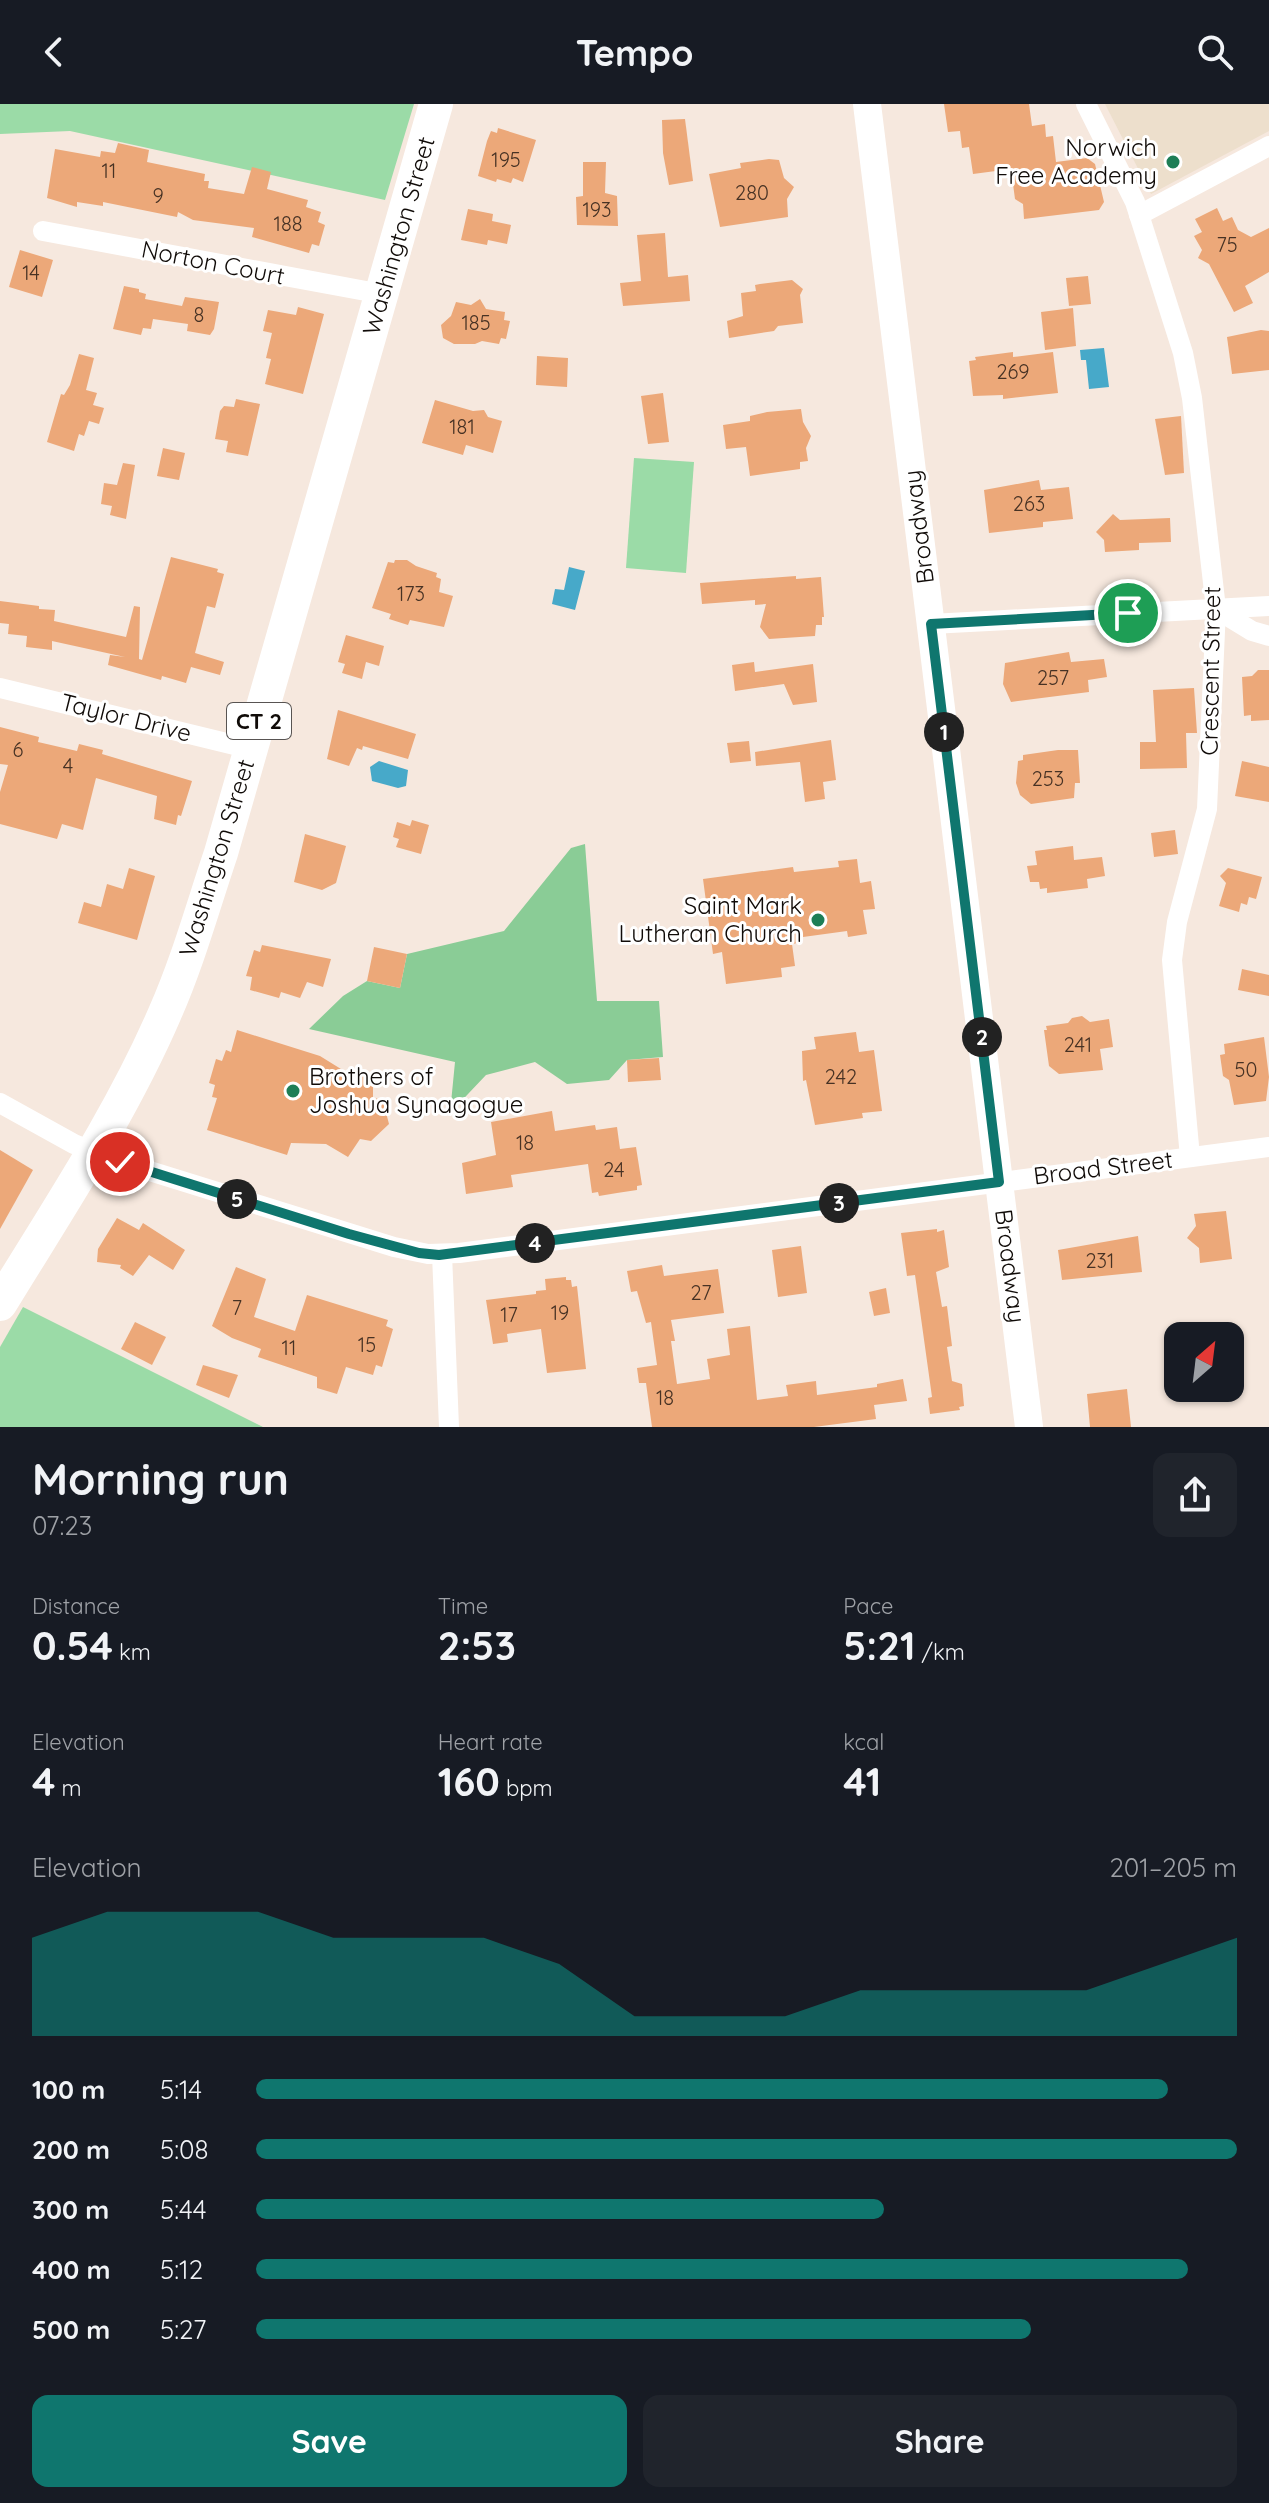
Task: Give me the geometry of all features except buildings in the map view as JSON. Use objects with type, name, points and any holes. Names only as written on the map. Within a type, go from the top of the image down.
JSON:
[{"type":"highway","name":"Washington Street","points":[[0,1304],[92,1152],[156,1033],[182,972],[251,749],[436,104]]},
{"type":"main road","name":"Broadway","points":[[867,104],[1029,1427]]},
{"type":"street","name":"Crescent Street","points":[[1086,104],[1127,184],[1139,215],[1168,299],[1189,379],[1216,609],[1207,809],[1177,922],[1172,960],[1190,1157]]},
{"type":"street","points":[[1139,215],[1269,146]]},
{"type":"street","name":"Norton Court","points":[[43,231],[382,294]]},
{"type":"street","points":[[931,624],[1269,606]]},
{"type":"street","points":[[1216,609],[1252,631],[1269,636]]},
{"type":"street","name":"Taylor Drive","points":[[0,688],[251,749]]},
{"type":"street","name":"Broad Street","points":[[0,1103],[92,1152],[349,1234],[419,1253],[442,1254],[1269,1147]]},
{"type":"street","points":[[442,1254],[449,1427]]},
{"type":"shaded area","name":"Norwich Free Academy","points":[[1105,104],[1269,104],[1269,131],[1151,194]]},
{"type":"green space","points":[[0,104],[414,104],[385,200],[70,131],[0,134]]},
{"type":"green space","points":[[634,458],[694,462],[686,573],[626,568]]},
{"type":"green space","points":[[585,844],[597,1001],[659,1001],[663,1057],[627,1060],[609,1080],[567,1084],[535,1062],[486,1075],[450,1113],[455,1062],[309,1029],[343,996],[367,981],[400,988],[407,954],[504,931],[571,848]]},
{"type":"green space","points":[[23,1307],[263,1427],[0,1427],[0,1347]]},
{"type":"water","points":[[1104,348],[1109,387],[1089,389],[1086,360],[1081,360],[1080,350]]},
{"type":"water","points":[[569,567],[585,571],[575,610],[552,604],[555,589],[564,590]]},
{"type":"water","points":[[379,761],[408,770],[406,786],[398,788],[372,781],[370,767]]},
{"type":"place","name":"Norwich Free Academy","points":[[1173,162]]},
{"type":"place","name":"Saint Mark Lutheran Church","points":[[818,920]]},
{"type":"place","name":"Brothers of Joshua Synagogue","points":[[293,1091]]},
{"type":"route","points":[[120,1162],[349,1234],[419,1253],[439,1255],[999,1182],[931,624],[1128,613]]}]
